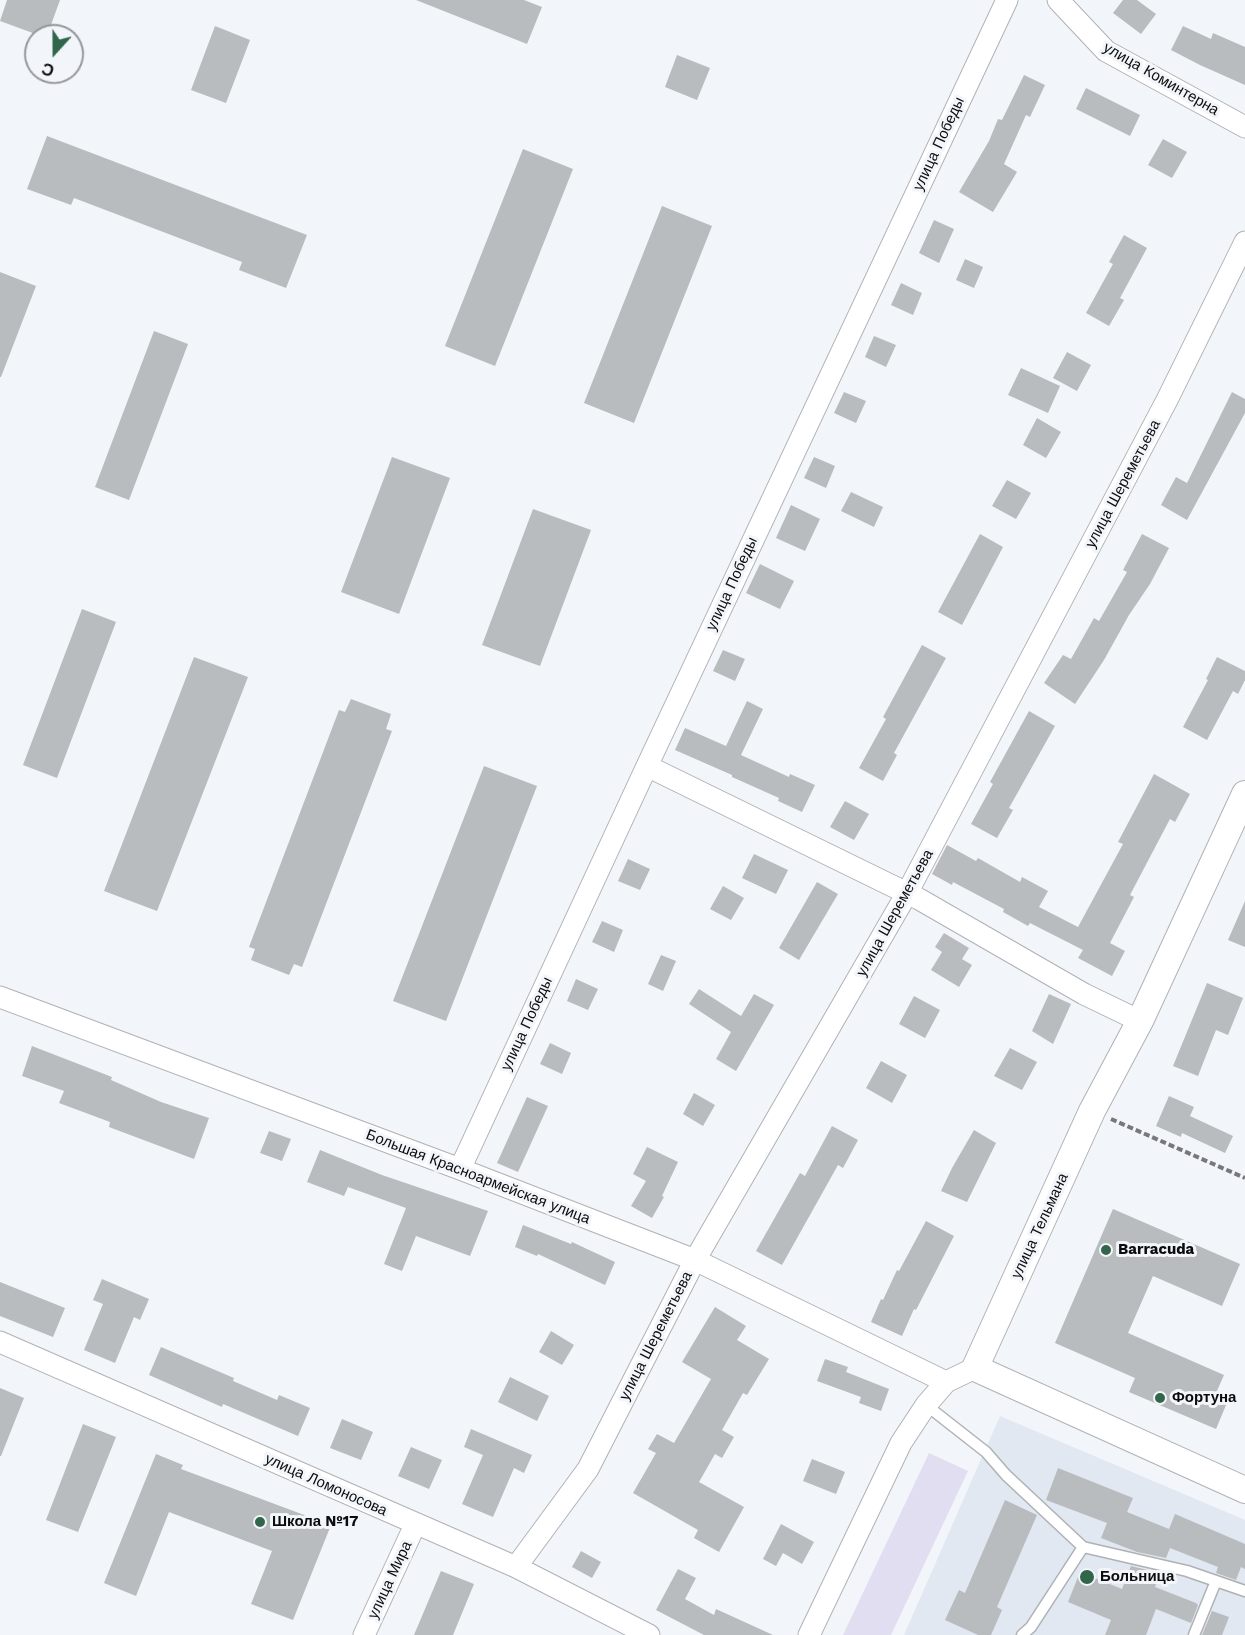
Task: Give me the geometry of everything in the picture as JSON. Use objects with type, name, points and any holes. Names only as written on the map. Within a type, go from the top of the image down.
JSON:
[{"type":"street","name":"улица Победы","points":[[460,1169],[646,766],[1007,0]]},
{"type":"street","name":"улица Коминтерна","points":[[1058,0],[1106,51],[1245,127]]},
{"type":"street","name":"улица Шереметьева","points":[[516,1567],[588,1469],[695,1260],[906,895],[1167,400],[1245,242]]},
{"type":"street","points":[[646,766],[906,895],[919,899],[1084,994],[1140,1021]]},
{"type":"street","name":"улица Тельмана","points":[[975,1368],[1092,1111],[1140,1021],[1245,794]]},
{"type":"street","name":"Большая Красноармейская улица","points":[[0,997],[460,1169],[695,1260],[946,1382]]},
{"type":"street","name":"улица Ломоносова","points":[[0,1342],[516,1567],[649,1635]]},
{"type":"street","points":[[809,1635],[901,1443],[926,1406],[946,1382],[975,1368],[1245,1490]]},
{"type":"street","name":"улица Мира","points":[[364,1635],[415,1524]]},
{"type":"lane","points":[[926,1406],[986,1452],[1006,1475],[1083,1547],[1187,1571],[1245,1591]]},
{"type":"lane","points":[[1022,1635],[1031,1627],[1083,1547]]},
{"type":"lane","points":[[1194,1635],[1216,1581]]},
{"type":"path","points":[[1092,1111],[1245,1178]]},
{"type":"shaded area","name":"Больница","points":[[1000,1416],[1245,1520],[1245,1635],[904,1635]]},
{"type":"shaded area","points":[[929,1453],[968,1471],[891,1635],[843,1635]]},
{"type":"building","points":[[7,0],[60,0],[51,24],[24,24],[24,30],[0,21]]},
{"type":"building","points":[[416,0],[524,0],[542,7],[527,44]]},
{"type":"building","points":[[1123,0],[1137,0],[1156,14],[1141,34],[1113,13]]},
{"type":"building","points":[[215,26],[250,40],[226,103],[191,90]]},
{"type":"building","points":[[1183,26],[1211,39],[1213,33],[1245,47],[1245,85],[1171,50]]},
{"type":"building","points":[[677,55],[710,68],[697,100],[665,87]]},
{"type":"building","points":[[1024,75],[1045,85],[1030,117],[1026,115],[1004,164],[1017,172],[993,212],[959,192],[989,141],[998,119],[1002,120]]},
{"type":"building","points":[[1086,88],[1140,115],[1130,136],[1076,109]]},
{"type":"building","points":[[47,136],[307,235],[286,288],[239,270],[242,262],[74,198],[71,205],[27,189]]},
{"type":"building","points":[[1163,139],[1187,152],[1172,178],[1148,165]]},
{"type":"building","points":[[523,149],[573,169],[495,366],[445,346]]},
{"type":"building","points":[[662,206],[712,226],[634,423],[584,403]]},
{"type":"building","points":[[934,220],[954,229],[939,263],[919,253]]},
{"type":"building","points":[[1124,235],[1147,248],[1120,298],[1124,300],[1109,326],[1086,313],[1113,264],[1109,262]]},
{"type":"building","points":[[965,259],[983,267],[974,288],[956,280]]},
{"type":"building","points":[[0,272],[36,286],[1,377],[0,377]]},
{"type":"building","points":[[901,283],[922,293],[913,315],[891,305]]},
{"type":"building","points":[[154,331],[188,344],[129,500],[95,487]]},
{"type":"building","points":[[874,336],[896,345],[886,367],[865,357]]},
{"type":"building","points":[[1067,352],[1091,365],[1077,391],[1053,378]]},
{"type":"building","points":[[1021,368],[1060,386],[1048,413],[1008,395]]},
{"type":"building","points":[[844,392],[866,401],[856,423],[834,413]]},
{"type":"building","points":[[1232,392],[1245,399],[1245,413],[1187,520],[1161,505],[1176,477],[1187,483]]},
{"type":"building","points":[[1037,418],[1061,432],[1046,458],[1023,445]]},
{"type":"building","points":[[392,457],[450,478],[399,614],[341,592]]},
{"type":"building","points":[[814,457],[835,466],[826,488],[804,478]]},
{"type":"building","points":[[1007,480],[1031,493],[1016,519],[992,506]]},
{"type":"building","points":[[851,492],[883,507],[874,527],[841,511]]},
{"type":"building","points":[[791,505],[820,519],[805,551],[776,538]]},
{"type":"building","points":[[533,509],[591,530],[540,666],[482,645]]},
{"type":"building","points":[[980,534],[1003,547],[962,625],[938,612]]},
{"type":"building","points":[[1142,534],[1169,548],[1150,584],[1075,704],[1044,683],[1063,655],[1071,659],[1094,618],[1099,621],[1127,572],[1123,570]]},
{"type":"building","points":[[760,564],[794,581],[780,609],[746,593]]},
{"type":"building","points":[[82,609],[116,622],[57,778],[23,765]]},
{"type":"building","points":[[922,645],[946,658],[894,753],[897,755],[883,781],[859,768],[886,719],[883,717]]},
{"type":"building","points":[[723,650],[745,659],[735,681],[713,671]]},
{"type":"building","points":[[194,657],[248,677],[157,911],[104,891]]},
{"type":"building","points":[[1217,657],[1245,671],[1245,680],[1238,694],[1233,691],[1207,740],[1183,727],[1208,680],[1206,679]]},
{"type":"building","points":[[351,699],[391,714],[386,729],[392,731],[302,967],[294,964],[289,975],[251,960],[255,949],[249,947],[339,710],[345,712]]},
{"type":"building","points":[[747,701],[763,709],[741,755],[789,777],[790,774],[815,785],[802,812],[732,775],[675,750],[685,728],[726,746]]},
{"type":"building","points":[[1029,711],[1055,726],[1009,808],[1013,810],[997,838],[971,824],[993,784],[990,782]]},
{"type":"building","points":[[484,766],[537,786],[446,1021],[393,1001]]},
{"type":"building","points":[[1154,774],[1190,794],[1175,822],[1170,819],[1130,895],[1134,897],[1110,943],[1125,951],[1112,976],[1078,958],[1083,950],[1030,923],[1028,926],[1003,912],[1004,909],[953,882],[952,885],[932,874],[947,845],[976,861],[978,858],[1020,882],[1022,877],[1048,891],[1039,907],[1078,927],[1123,844],[1118,842]]},
{"type":"building","points":[[845,801],[869,814],[854,840],[830,827]]},
{"type":"building","points":[[754,854],[788,870],[776,894],[742,878]]},
{"type":"building","points":[[628,859],[650,869],[640,890],[618,881]]},
{"type":"building","points":[[817,882],[838,894],[799,960],[779,948]]},
{"type":"building","points":[[723,886],[744,898],[731,920],[710,909]]},
{"type":"building","points":[[1245,901],[1245,947],[1228,940]]},
{"type":"building","points":[[602,921],[623,930],[614,952],[592,942]]},
{"type":"building","points":[[944,933],[969,948],[962,959],[972,965],[959,987],[931,970],[942,952],[935,947]]},
{"type":"building","points":[[661,955],[676,961],[663,991],[648,984]]},
{"type":"building","points":[[576,979],[598,989],[588,1010],[567,1001]]},
{"type":"building","points":[[1207,983],[1243,998],[1228,1035],[1216,1030],[1198,1076],[1173,1066]]},
{"type":"building","points":[[699,989],[741,1016],[754,994],[774,1005],[736,1071],[716,1059],[731,1032],[689,1004]]},
{"type":"building","points":[[1049,994],[1071,1004],[1053,1044],[1032,1031]]},
{"type":"building","points":[[914,996],[940,1010],[925,1038],[899,1024]]},
{"type":"building","points":[[550,1043],[571,1053],[562,1074],[540,1064]]},
{"type":"building","points":[[32,1046],[112,1077],[111,1080],[161,1102],[209,1118],[194,1159],[109,1127],[110,1122],[59,1103],[64,1091],[22,1076]]},
{"type":"building","points":[[1010,1048],[1037,1062],[1022,1090],[994,1076]]},
{"type":"building","points":[[881,1061],[907,1075],[892,1103],[866,1088]]},
{"type":"building","points":[[694,1093],[715,1105],[703,1126],[683,1114]]},
{"type":"building","points":[[1169,1096],[1194,1107],[1190,1116],[1233,1136],[1225,1153],[1182,1133],[1181,1137],[1156,1126]]},
{"type":"building","points":[[527,1097],[548,1106],[518,1172],[497,1163]]},
{"type":"building","points":[[832,1126],[858,1140],[843,1168],[838,1165],[782,1265],[756,1251],[800,1173],[805,1176]]},
{"type":"building","points":[[974,1130],[996,1143],[967,1202],[941,1191]]},
{"type":"building","points":[[269,1131],[291,1139],[282,1161],[260,1153]]},
{"type":"building","points":[[647,1147],[678,1162],[662,1196],[664,1197],[652,1218],[631,1206],[646,1181],[633,1174]]},
{"type":"building","points":[[320,1150],[382,1175],[488,1211],[470,1256],[416,1236],[402,1271],[384,1264],[406,1208],[348,1187],[344,1196],[307,1182]]},
{"type":"building","points":[[1113,1209],[1240,1264],[1222,1306],[1153,1276],[1128,1333],[1224,1375],[1216,1393],[1229,1398],[1216,1429],[1129,1392],[1135,1378],[1055,1343]]},
{"type":"building","points":[[926,1221],[954,1236],[916,1310],[914,1309],[902,1336],[871,1322],[881,1299],[883,1300],[897,1270],[899,1271]]},
{"type":"building","points":[[523,1225],[571,1244],[572,1242],[615,1262],[605,1285],[538,1254],[537,1256],[515,1247]]},
{"type":"building","points":[[102,1279],[149,1299],[140,1320],[134,1317],[115,1363],[84,1350],[103,1304],[93,1300]]},
{"type":"building","points":[[0,1282],[65,1308],[53,1337],[0,1316]]},
{"type":"building","points":[[715,1307],[746,1326],[737,1340],[769,1359],[747,1395],[743,1393],[722,1430],[734,1437],[722,1458],[715,1454],[699,1482],[744,1507],[719,1552],[694,1538],[698,1530],[633,1493],[656,1453],[648,1449],[657,1434],[674,1443],[711,1379],[682,1362]]},
{"type":"building","points":[[551,1331],[574,1345],[562,1365],[539,1352]]},
{"type":"building","points":[[161,1347],[234,1378],[233,1381],[277,1400],[279,1395],[310,1408],[298,1436],[223,1404],[222,1407],[149,1375]]},
{"type":"building","points":[[825,1359],[848,1367],[846,1372],[889,1389],[881,1411],[859,1403],[861,1397],[817,1381]]},
{"type":"building","points":[[510,1377],[549,1396],[537,1421],[498,1402]]},
{"type":"building","points":[[0,1388],[24,1398],[1,1456],[0,1456]]},
{"type":"building","points":[[342,1419],[373,1432],[361,1460],[330,1448]]},
{"type":"building","points":[[83,1424],[116,1437],[78,1532],[46,1520]]},
{"type":"building","points":[[471,1429],[532,1455],[524,1473],[514,1468],[493,1517],[462,1504],[483,1455],[464,1447]]},
{"type":"building","points":[[411,1447],[442,1460],[429,1489],[398,1476]]},
{"type":"building","name":"Школа №17","points":[[156,1454],[183,1465],[181,1469],[331,1525],[293,1620],[251,1604],[272,1551],[169,1512],[136,1596],[104,1583]]},
{"type":"building","points":[[812,1459],[845,1472],[836,1494],[803,1481]]},
{"type":"building","points":[[1058,1468],[1133,1498],[1127,1512],[1169,1529],[1175,1514],[1245,1544],[1245,1569],[1241,1567],[1236,1580],[1216,1573],[1218,1567],[1170,1548],[1166,1558],[1137,1552],[1101,1538],[1107,1523],[1046,1500]]},
{"type":"building","points":[[1005,1500],[1037,1515],[997,1607],[1002,1610],[991,1635],[978,1635],[945,1620],[959,1590],[965,1593]]},
{"type":"building","points":[[781,1524],[814,1542],[802,1564],[783,1553],[776,1566],[763,1559]]},
{"type":"building","points":[[581,1551],[601,1562],[592,1578],[572,1567]]},
{"type":"building","points":[[1131,1566],[1160,1573],[1155,1587],[1196,1603],[1198,1605],[1191,1623],[1156,1609],[1146,1635],[1105,1635],[1111,1620],[1068,1602],[1080,1572],[1122,1589]]},
{"type":"building","points":[[678,1569],[696,1578],[685,1599],[714,1615],[716,1609],[773,1635],[704,1635],[656,1610]]},
{"type":"building","points":[[441,1571],[474,1584],[453,1635],[414,1635]]},
{"type":"building","points":[[1212,1611],[1229,1617],[1222,1635],[1202,1635]]},
{"type":"place","name":"Barracuda","points":[[1106,1250]]},
{"type":"place","name":"Фортуна","points":[[1160,1398]]},
{"type":"place","name":"Школа №17","points":[[260,1522]]},
{"type":"place","name":"Больница","points":[[1087,1577]]}]
